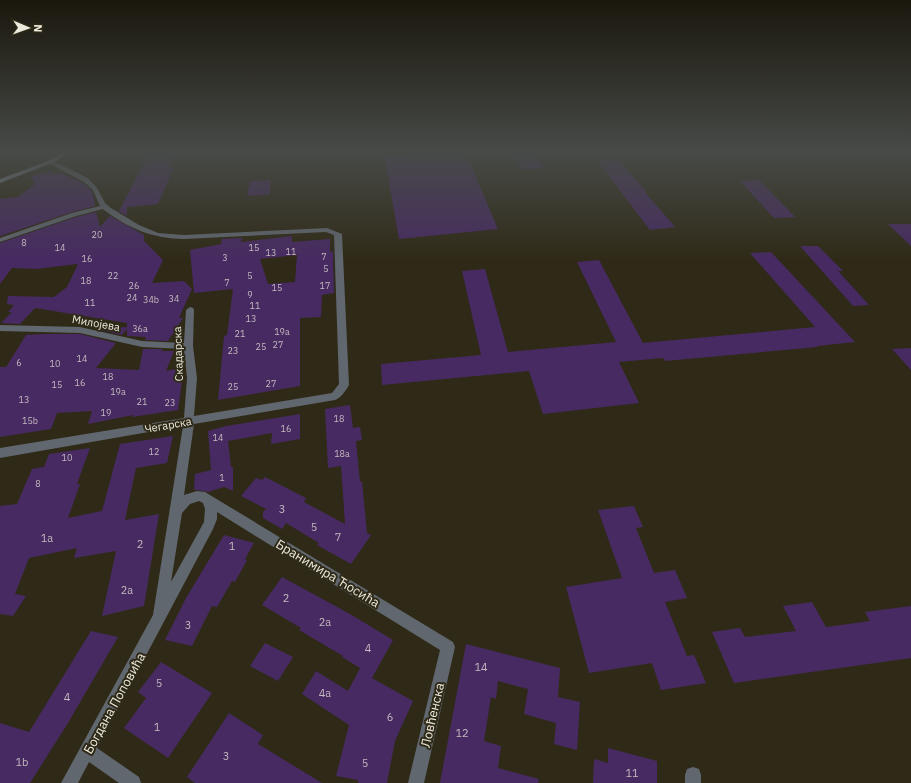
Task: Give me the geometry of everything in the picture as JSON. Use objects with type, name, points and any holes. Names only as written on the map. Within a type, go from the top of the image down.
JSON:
[{"type":"street","points":[[0,240],[74,214],[104,207],[94,188]]},
{"type":"street","name":"Чегарска","points":[[0,453],[335,396],[344,385],[338,234],[327,230],[169,237],[150,234],[141,230],[104,207]]},
{"type":"street","name":"Скадарска","points":[[189,421],[192,378],[188,346],[190,310]]},
{"type":"street","name":"Милојева","points":[[0,328],[80,330],[142,344],[188,346]]},
{"type":"street","name":"Богдана Поповића","points":[[158,622],[189,421]]},
{"type":"street","points":[[176,512],[189,498],[201,496],[207,500]]},
{"type":"street","name":"Богдана Поповића","points":[[69,783],[158,622],[209,525],[212,518],[212,511],[207,500]]},
{"type":"street","name":"Бранимира Ћосића","points":[[207,500],[448,647]]},
{"type":"street","name":"Ловћенска","points":[[416,783],[448,647]]},
{"type":"street","points":[[88,751],[133,783]]},
{"type":"building","points":[[30,188],[88,188],[92,191],[95,206],[72,212],[0,236],[0,199],[18,197]]},
{"type":"building","points":[[131,188],[165,188],[158,204],[127,207],[127,216],[119,211]]},
{"type":"building","points":[[249,188],[270,188],[270,194],[247,196]]},
{"type":"building","points":[[390,188],[480,188],[498,229],[399,239]]},
{"type":"building","points":[[618,188],[643,188],[646,191],[644,191],[675,227],[650,230]]},
{"type":"building","points":[[746,188],[766,188],[795,217],[774,218]]},
{"type":"building","points":[[96,212],[100,227],[110,216],[144,235],[144,241],[163,260],[152,283],[184,281],[192,289],[179,318],[183,318],[168,341],[145,340],[146,337],[127,336],[127,329],[122,335],[97,329],[127,327],[127,323],[35,308],[20,324],[1,323],[12,312],[8,312],[14,305],[7,304],[8,296],[54,297],[67,287],[78,264],[36,269],[12,268],[0,284],[0,243],[76,217]]},
{"type":"building","points":[[888,224],[911,224],[911,246]]},
{"type":"building","points":[[292,236],[292,242],[330,239],[330,252],[333,251],[334,293],[322,295],[321,317],[300,318],[300,386],[218,400],[224,336],[227,335],[233,289],[194,293],[190,250],[221,244],[222,239],[242,238],[241,242]],"holes":[[[297,255],[295,282],[268,284],[260,259]]]},
{"type":"building","points":[[800,246],[818,246],[843,271],[838,271],[869,305],[853,306]]},
{"type":"building","points":[[771,252],[855,342],[817,346],[818,347],[665,361],[663,358],[619,362],[639,403],[543,414],[529,371],[382,385],[381,364],[481,355],[462,271],[485,269],[508,352],[616,342],[577,262],[599,260],[643,343],[815,327],[750,253]]},
{"type":"building","points":[[80,334],[116,343],[96,368],[139,370],[143,349],[163,349],[161,351],[174,351],[166,371],[181,368],[180,381],[182,381],[178,410],[132,417],[133,415],[88,424],[92,411],[57,413],[51,429],[0,437],[0,367],[6,367],[26,335]]},
{"type":"building","points":[[911,348],[911,370],[892,349]]},
{"type":"building","points":[[350,405],[353,428],[360,427],[362,440],[356,441],[360,482],[362,481],[367,533],[371,535],[351,564],[317,545],[319,543],[286,523],[282,529],[263,518],[263,512],[266,509],[241,496],[256,478],[262,480],[265,477],[306,498],[304,502],[345,524],[341,466],[328,468],[325,409]]},
{"type":"building","points":[[300,414],[300,439],[271,444],[272,433],[228,441],[231,467],[233,467],[233,491],[224,487],[208,492],[194,490],[195,474],[211,470],[208,431],[226,426]]},
{"type":"building","points":[[173,436],[167,463],[136,468],[125,520],[159,514],[144,606],[102,616],[116,551],[74,558],[77,548],[29,558],[15,594],[26,596],[13,616],[0,614],[0,506],[17,504],[32,469],[44,467],[49,454],[90,448],[77,484],[80,484],[68,518],[102,511],[120,444]]},
{"type":"building","points":[[634,506],[643,527],[636,528],[654,573],[675,570],[687,598],[665,602],[687,656],[694,655],[706,683],[661,690],[652,663],[589,673],[566,587],[622,578],[598,510]]},
{"type":"building","points":[[224,535],[254,543],[235,582],[232,581],[217,607],[212,606],[192,646],[165,640],[186,598]]},
{"type":"building","points":[[282,577],[350,614],[393,640],[372,678],[413,701],[395,741],[387,783],[358,783],[358,780],[336,776],[349,725],[302,694],[316,671],[348,691],[360,668],[299,630],[301,628],[262,605]]},
{"type":"building","points":[[812,602],[826,627],[870,621],[865,612],[911,606],[911,658],[734,683],[712,632],[740,628],[745,637],[796,631],[783,606]]},
{"type":"building","points":[[91,631],[118,637],[68,723],[30,783],[0,783],[0,723],[29,732]]},
{"type":"building","points":[[265,643],[293,657],[278,681],[250,666]]},
{"type":"building","points":[[466,644],[560,668],[558,697],[580,702],[577,750],[554,744],[556,723],[524,714],[528,689],[498,681],[496,699],[491,697],[484,741],[501,746],[498,768],[539,779],[538,783],[440,783]]},
{"type":"building","points":[[161,662],[212,693],[168,758],[124,728],[146,698],[138,692]]},
{"type":"building","points":[[229,713],[263,735],[258,744],[322,783],[195,783],[187,777]]},
{"type":"building","points":[[608,748],[657,761],[657,783],[593,783],[594,759],[608,763]]}]
